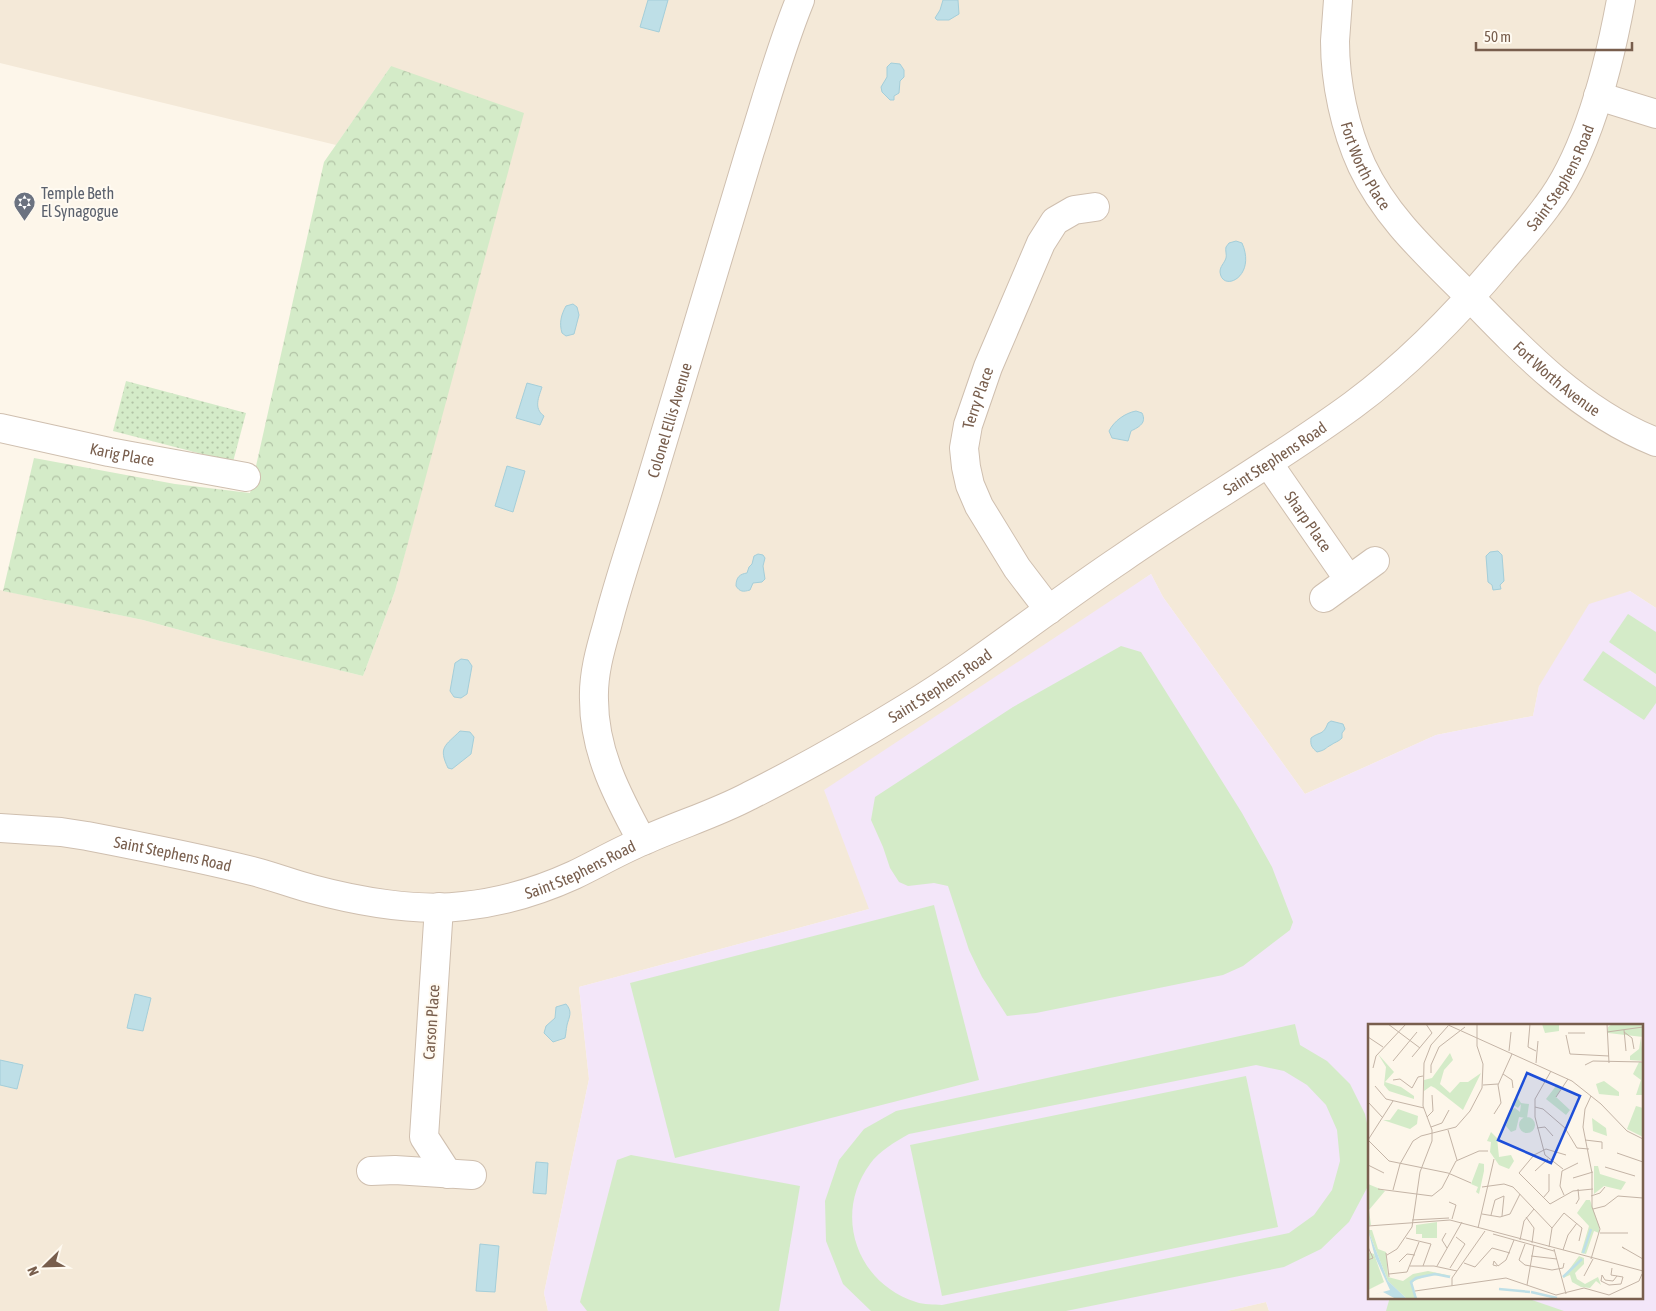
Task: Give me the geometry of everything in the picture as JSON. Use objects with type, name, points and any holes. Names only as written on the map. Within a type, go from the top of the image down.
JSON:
[{"type":"street","name":"Colonel Ellis Avenue","points":[[642,841],[618,796],[608,772],[600,744],[595,721],[594,700],[595,680],[600,653],[614,599],[635,536],[741,181],[800,0]]},
{"type":"street","name":"Fort Worth Place","points":[[1338,0],[1335,43],[1340,90],[1351,136],[1362,166],[1391,214],[1470,298]]},
{"type":"street","name":"Saint Stephens Road","points":[[0,828],[61,832],[88,836],[259,873],[314,890],[390,904],[460,907],[523,895],[572,876],[642,841],[689,823],[747,797],[852,740],[912,704],[1050,610],[1119,559],[1268,463],[1355,404],[1399,368],[1470,298],[1549,204],[1563,182],[1593,112],[1614,39],[1621,0]]},
{"type":"street","points":[[1598,96],[1656,114]]},
{"type":"street","name":"Terry Place","points":[[1050,610],[1017,568],[979,506],[970,485],[964,448],[968,425],[988,367],[1041,243],[1055,221],[1074,210],[1095,207]]},
{"type":"street","name":"Fort Worth Avenue","points":[[1470,298],[1561,385],[1589,406],[1656,442]]},
{"type":"street","name":"Karig Place","points":[[0,428],[108,452],[246,477]]},
{"type":"street","name":"Sharp Place","points":[[1268,463],[1349,580]]},
{"type":"street","points":[[1324,598],[1375,561]]},
{"type":"street","name":"Carson Place","points":[[424,1137],[439,907]]},
{"type":"street","points":[[424,1137],[460,1175],[383,1170],[424,1137]]},
{"type":"shaded area","points":[[0,0],[1656,0],[1656,608],[1630,591],[1539,686],[1533,716],[1436,735],[1305,794],[1163,597],[1151,574],[1105,606],[869,909],[579,987],[589,1079],[544,1293],[548,1311],[0,1311],[0,590],[143,620],[363,676],[395,591],[460,344],[391,66],[336,145],[0,63]]},
{"type":"shaded area","points":[[1151,574],[1163,597],[1305,794],[1436,735],[1533,716],[1539,686],[1589,604],[1630,591],[1656,608],[1656,1311],[1269,1311],[1266,1302],[1227,1311],[548,1311],[544,1293],[589,1079],[579,987],[869,909],[824,790]]},
{"type":"shaded area","points":[[1266,1302],[1269,1311],[1227,1311]]},
{"type":"green space","points":[[391,66],[524,113],[395,591],[363,676],[143,620],[3,591],[34,458],[175,484],[250,493],[324,162]]},
{"type":"green space","points":[[126,381],[246,413],[233,462],[113,431]]},
{"type":"green space","points":[[1628,614],[1656,632],[1656,674],[1609,642]]},
{"type":"green space","points":[[1121,646],[1141,652],[1242,813],[1272,867],[1293,922],[1290,930],[1243,966],[1223,975],[1036,1013],[1007,1016],[982,977],[969,950],[948,886],[934,883],[908,886],[899,882],[890,868],[871,820],[875,797],[1013,707]]},
{"type":"green space","points":[[1603,651],[1656,687],[1656,703],[1644,720],[1583,680]]},
{"type":"green space","points":[[934,905],[979,1080],[675,1158],[630,983]]},
{"type":"green space","points":[[1295,1024],[1300,1045],[1327,1061],[1350,1084],[1365,1114],[1368,1128],[1368,1186],[1349,1222],[1321,1249],[1284,1267],[1066,1311],[871,1311],[843,1284],[826,1241],[825,1201],[839,1160],[864,1129],[896,1111]],"holes":[[[1256,1065],[1284,1071],[1307,1085],[1326,1105],[1337,1130],[1340,1161],[1332,1190],[1314,1215],[1289,1233],[942,1305],[919,1303],[895,1293],[878,1279],[865,1263],[857,1245],[852,1225],[853,1204],[859,1184],[870,1164],[878,1155],[909,1134]]]},
{"type":"green space","points":[[1246,1076],[1278,1227],[942,1296],[910,1145]]},
{"type":"green space","points":[[631,1155],[800,1186],[779,1311],[587,1311],[580,1302],[617,1160]]},
{"type":"green space","points":[[1390,1298],[1526,1298],[1564,1311],[1386,1311]]},
{"type":"water","points":[[648,0],[668,0],[659,32],[640,27]]},
{"type":"water","points":[[943,0],[958,0],[959,14],[949,20],[937,20],[935,18]]},
{"type":"water","points":[[891,63],[900,64],[904,70],[904,77],[900,81],[899,93],[894,96],[894,100],[890,100],[882,92],[881,87],[887,77],[887,67]]},
{"type":"water","points":[[1236,241],[1242,243],[1245,265],[1242,273],[1237,278],[1232,281],[1226,281],[1222,278],[1220,270],[1226,257],[1226,247],[1229,243]]},
{"type":"water","points":[[573,304],[577,307],[579,315],[574,334],[566,336],[562,333],[561,319],[566,306]]},
{"type":"water","points":[[527,383],[542,387],[538,398],[538,406],[544,416],[540,425],[516,418]]},
{"type":"water","points":[[1136,411],[1142,413],[1144,419],[1139,426],[1131,431],[1128,441],[1112,438],[1109,431],[1114,424],[1124,416]]},
{"type":"water","points":[[507,466],[525,471],[513,512],[495,506]]},
{"type":"water","points":[[1498,551],[1502,555],[1504,581],[1500,585],[1501,589],[1493,590],[1492,585],[1488,582],[1486,556],[1490,552]]},
{"type":"water","points":[[758,554],[763,555],[765,558],[763,566],[765,579],[762,582],[753,583],[750,590],[740,590],[736,586],[738,578],[740,575],[747,573],[754,556]]},
{"type":"water","points":[[461,659],[468,660],[472,666],[467,694],[461,698],[454,697],[450,691],[455,663]]},
{"type":"water","points":[[1331,721],[1343,724],[1345,729],[1342,733],[1342,738],[1324,750],[1317,752],[1312,746],[1311,738],[1323,732]]},
{"type":"water","points":[[460,731],[470,732],[474,737],[471,754],[452,769],[448,768],[443,751]]},
{"type":"water","points":[[135,994],[151,998],[143,1031],[127,1028]]},
{"type":"water","points":[[566,1004],[570,1014],[565,1038],[553,1042],[544,1033],[546,1026],[555,1018],[556,1007]]},
{"type":"water","points":[[0,1060],[23,1065],[17,1089],[0,1085]]},
{"type":"water","points":[[536,1162],[548,1163],[546,1194],[533,1193]]},
{"type":"water","points":[[480,1244],[499,1246],[495,1292],[476,1291]]},
{"type":"place","name":"Temple Beth El Synagogue","points":[[25,221]]}]
